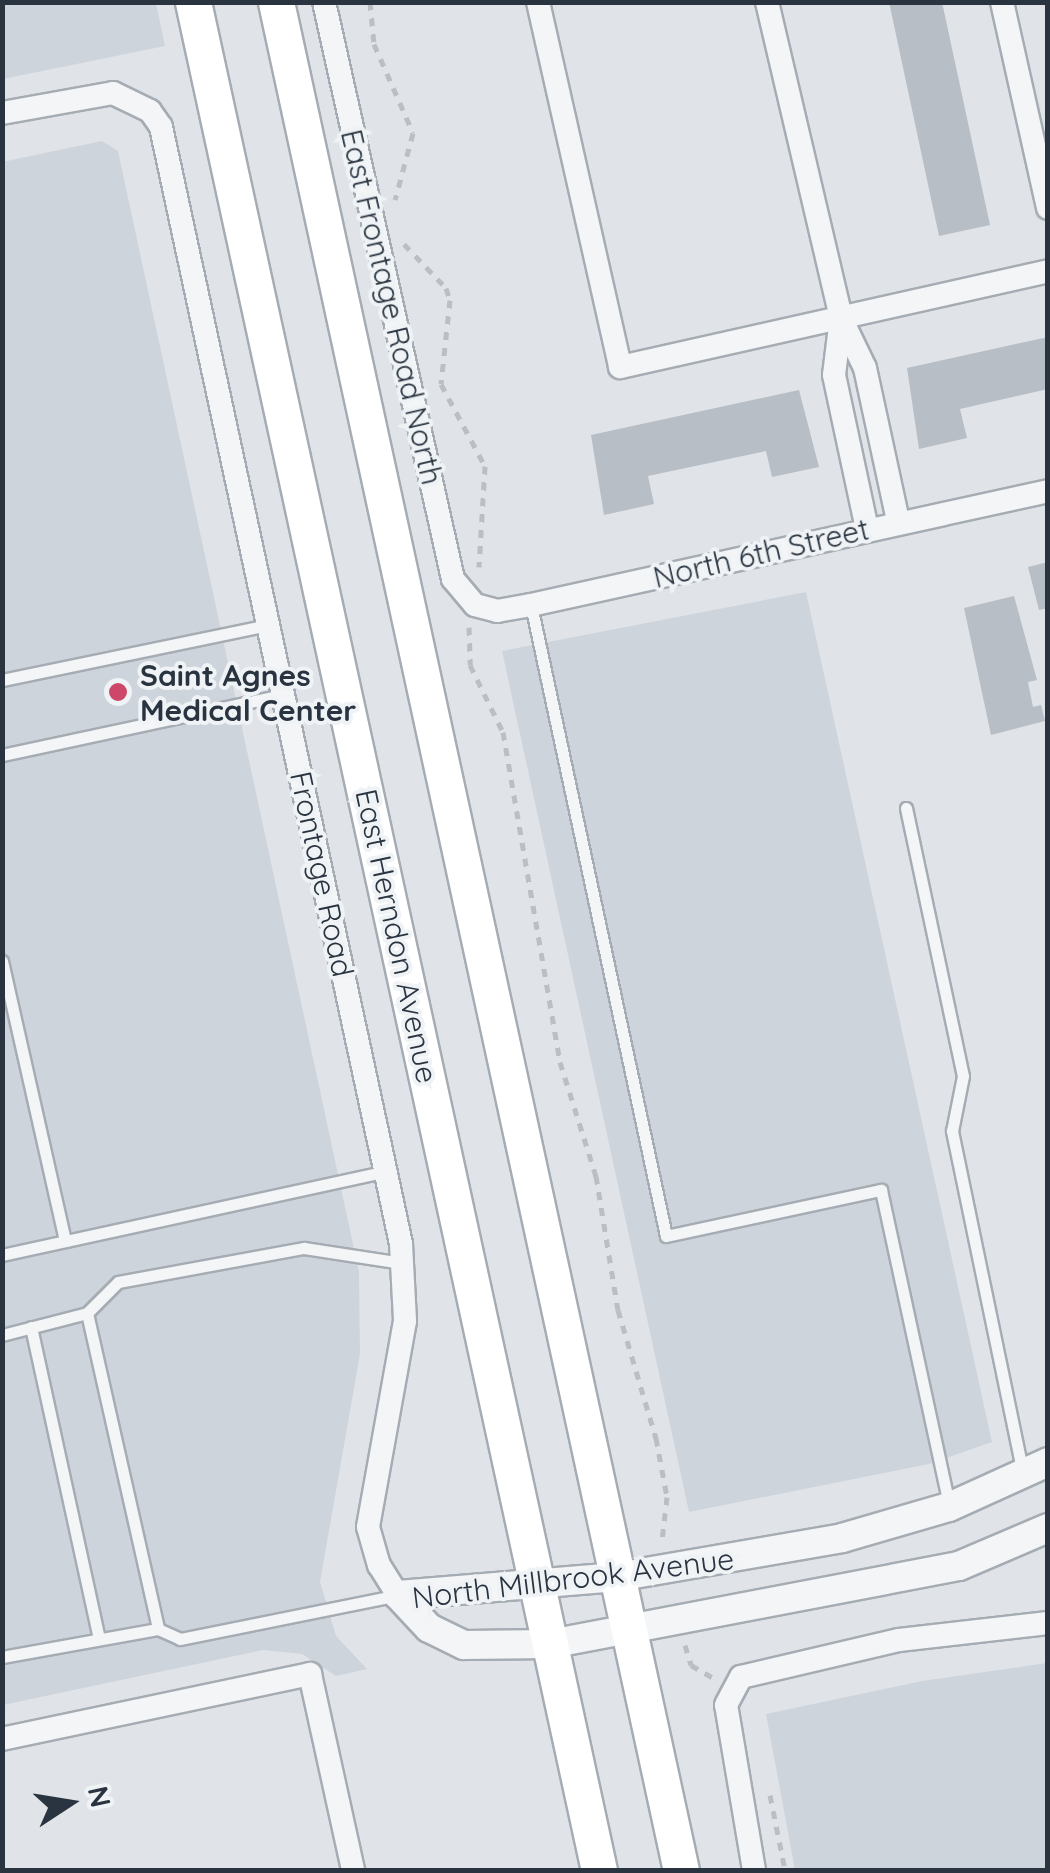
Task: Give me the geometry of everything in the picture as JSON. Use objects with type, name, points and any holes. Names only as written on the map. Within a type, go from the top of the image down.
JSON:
[{"type":"main road","name":"East Herndon Avenue","points":[[194,2],[599,1870]]},
{"type":"main road","points":[[276,2],[680,1870]]},
{"type":"street","name":"East Frontage Road North","points":[[324,2],[453,579],[475,605]]},
{"type":"street","points":[[538,2],[620,367],[1048,272]]},
{"type":"street","points":[[768,2],[841,318],[865,368],[898,521]]},
{"type":"street","points":[[1002,2],[1048,208]]},
{"type":"street","name":"Frontage Road","points":[[2,113],[81,96],[113,94],[136,101],[161,126],[387,1171],[402,1263],[405,1321],[368,1527],[379,1566],[398,1595]]},
{"type":"street","points":[[841,318],[834,376],[867,529]]},
{"type":"street","name":"North 6th Street","points":[[475,605],[497,611],[531,605],[898,521],[1048,491]]},
{"type":"street","name":"North Millbrook Avenue","points":[[398,1595],[617,1577],[842,1538],[949,1507],[1035,1468]]},
{"type":"street","name":"North Millbrook Avenue","points":[[398,1595],[429,1628],[464,1645],[550,1644],[629,1633],[959,1566],[1048,1528]]},
{"type":"street","points":[[754,1870],[726,1705],[741,1677],[899,1640],[1048,1623]]},
{"type":"street","points":[[2,1739],[310,1674],[352,1870]]},
{"type":"lane","points":[[531,605],[666,1236],[881,1190],[949,1507]]},
{"type":"lane","points":[[2,680],[267,625]]},
{"type":"lane","points":[[2,756],[282,694]]},
{"type":"lane","points":[[906,808],[963,1076],[952,1131],[1035,1468]]},
{"type":"lane","points":[[2,961],[66,1241]]},
{"type":"lane","points":[[2,1254],[387,1171]]},
{"type":"lane","points":[[2,1334],[87,1313],[118,1282],[304,1248],[402,1263]]},
{"type":"lane","points":[[87,1313],[158,1629]]},
{"type":"lane","points":[[31,1328],[99,1640]]},
{"type":"lane","points":[[2,1657],[158,1629],[180,1639],[398,1595]]},
{"type":"path","points":[[370,2],[374,44],[413,133],[394,202],[397,216]]},
{"type":"path","points":[[400,229],[404,244],[446,288],[449,327],[440,384],[485,466],[475,605],[467,635],[470,666],[503,732],[560,1062],[596,1176],[618,1310],[662,1467],[667,1497],[659,1525]]},
{"type":"shaded area","points":[[3,2],[156,3],[165,46],[3,79]]},
{"type":"shaded area","name":"Saint Agnes Medical Center","points":[[102,141],[118,151],[359,1272],[360,1354],[320,1582],[336,1636],[367,1669],[336,1676],[302,1654],[263,1650],[3,1705],[2,162]]},
{"type":"shaded area","points":[[806,592],[992,1442],[929,1464],[689,1512],[502,651]]},
{"type":"shaded area","points":[[1047,1663],[1047,1870],[795,1870],[766,1714],[922,1681]]},
{"type":"building","points":[[889,2],[942,2],[990,225],[939,236]]},
{"type":"building","points":[[1048,337],[1048,389],[960,409],[967,438],[919,449],[907,368]]},
{"type":"building","points":[[799,390],[819,467],[772,477],[766,451],[648,476],[654,504],[604,515],[591,435]]},
{"type":"building","points":[[1048,562],[1048,608],[1039,610],[1028,567]]},
{"type":"building","points":[[1014,596],[1037,680],[1028,682],[1033,707],[1041,705],[1045,721],[991,735],[964,608]]},
{"type":"place","name":"Saint Agnes Medical Center","points":[[118,692]]}]
